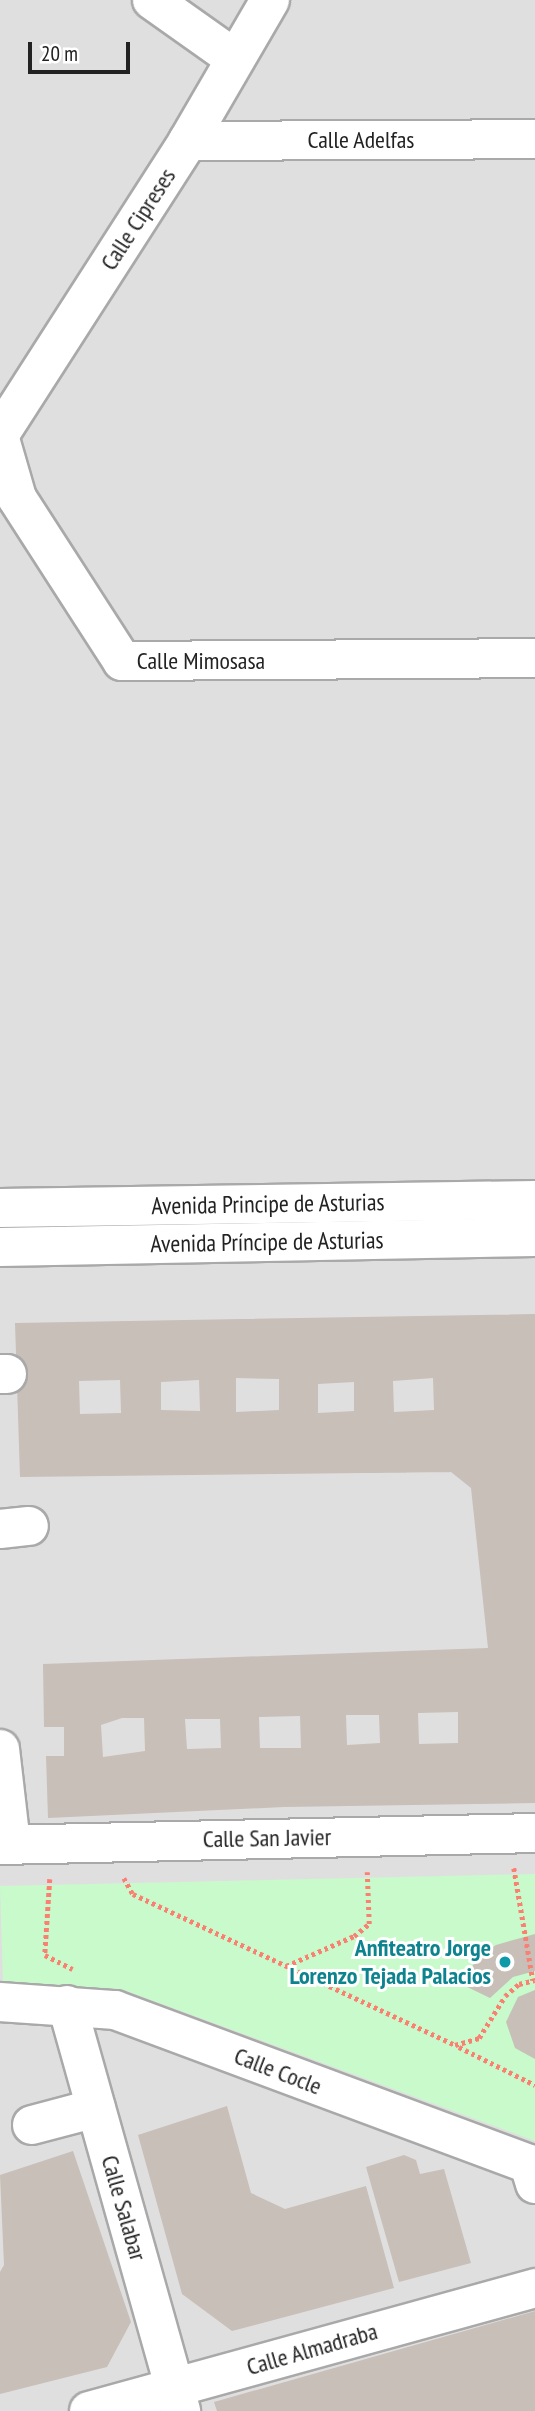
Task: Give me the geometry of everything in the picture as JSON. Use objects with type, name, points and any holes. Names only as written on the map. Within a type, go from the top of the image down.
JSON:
[{"type":"street","points":[[152,0],[234,58]]},
{"type":"street","name":"Calle Cipreses","points":[[0,437],[188,141],[270,0]]},
{"type":"street","name":"Calle Adelfas","points":[[188,141],[535,139]]},
{"type":"street","name":"Calle Mimosasa","points":[[0,437],[17,498],[122,661],[535,657]]},
{"type":"street","name":"Avenida Principe de Asturias","points":[[0,1208],[535,1200]]},
{"type":"street","name":"Avenida Príncipe de Asturias","points":[[0,1247],[535,1237]]},
{"type":"street","points":[[0,1749],[5,1845]]},
{"type":"street","name":"Calle San Javier","points":[[5,1845],[523,1833]]},
{"type":"street","name":"Calle Cocle","points":[[0,2002],[72,1988],[115,2010],[529,2164],[535,2184]]},
{"type":"street","name":"Calle Salabar","points":[[72,1988],[96,2108],[178,2400]]},
{"type":"street","points":[[32,2125],[96,2108]]},
{"type":"street","name":"Calle Almadraba","points":[[89,2411],[178,2400],[535,2288]]},
{"type":"path","points":[[455,2045],[478,2038],[505,1996],[534,1980],[523,1833]]},
{"type":"path","points":[[286,1966],[354,1936],[369,1924],[365,1836]]},
{"type":"path","points":[[122,1842],[125,1885],[133,1894],[535,2085]]},
{"type":"path","points":[[51,1886],[45,1955],[72,1988]]},
{"type":"shaded area","points":[[0,0],[535,0],[535,2411],[0,2411]]},
{"type":"green space","points":[[535,1874],[535,2141],[121,1989],[3,1982],[0,1886]]},
{"type":"building","points":[[535,1314],[535,1803],[284,1807],[48,1818],[46,1756],[64,1756],[64,1727],[44,1727],[43,1664],[488,1648],[471,1488],[451,1472],[20,1477],[15,1323]],"holes":[[[236,1378],[279,1379],[279,1410],[236,1412]],[[433,1378],[434,1410],[394,1412],[393,1381]],[[120,1380],[121,1413],[80,1414],[79,1381]],[[199,1380],[200,1411],[161,1410],[161,1382]],[[354,1382],[354,1411],[318,1413],[318,1384]],[[458,1712],[458,1743],[419,1744],[418,1713]],[[346,1715],[379,1715],[380,1743],[347,1745]],[[300,1716],[301,1748],[260,1748],[259,1717]],[[122,1718],[144,1718],[145,1751],[103,1757],[101,1725]],[[185,1719],[220,1719],[221,1748],[187,1749]]]},
{"type":"building","name":"Anfiteatro Jorge Lorenzo Tejada Palacios","points":[[535,1934],[535,1971],[513,1977],[490,1998],[459,1983],[481,1955],[496,1945]]},
{"type":"building","name":"Anfiteatro Jorge Lorenzo Tejada Palacios","points":[[535,1990],[535,2059],[515,2048],[506,2022],[518,1997]]},
{"type":"building","points":[[227,2106],[251,2193],[285,2209],[366,2186],[394,2288],[232,2331],[182,2294],[138,2135]]},
{"type":"building","points":[[73,2151],[131,2322],[107,2367],[0,2394],[0,2272],[4,2265],[0,2175]]},
{"type":"building","points":[[404,2155],[416,2160],[420,2174],[444,2169],[471,2263],[399,2282],[366,2167]]},
{"type":"building","points":[[535,2311],[535,2411],[217,2411],[214,2402]]},
{"type":"place","name":"Anfiteatro Jorge Lorenzo Tejada Palacios","points":[[505,1962]]}]
